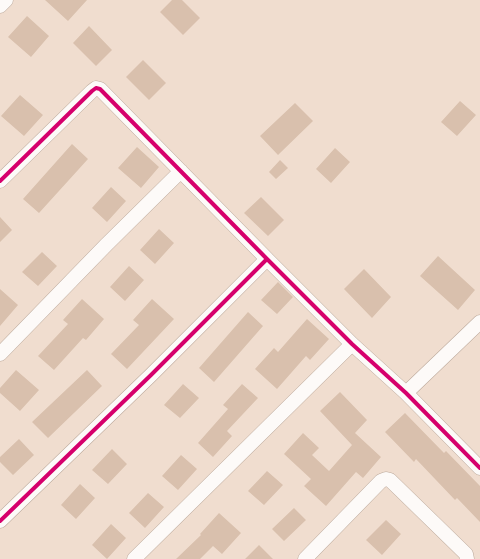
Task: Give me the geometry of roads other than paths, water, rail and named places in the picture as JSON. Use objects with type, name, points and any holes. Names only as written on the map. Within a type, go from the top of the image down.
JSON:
[{"type":"street","points":[[0,6],[6,0]]},
{"type":"street","points":[[0,181],[96,88],[100,88],[267,259],[352,344],[406,393],[480,468]]},
{"type":"street","points":[[0,354],[106,245],[181,171]]},
{"type":"street","points":[[0,522],[151,375],[267,259]]},
{"type":"street","points":[[406,393],[480,322]]},
{"type":"street","points":[[134,559],[352,344]]},
{"type":"street","points":[[305,559],[381,482],[386,479],[390,480],[450,538],[466,554],[468,559]]}]
